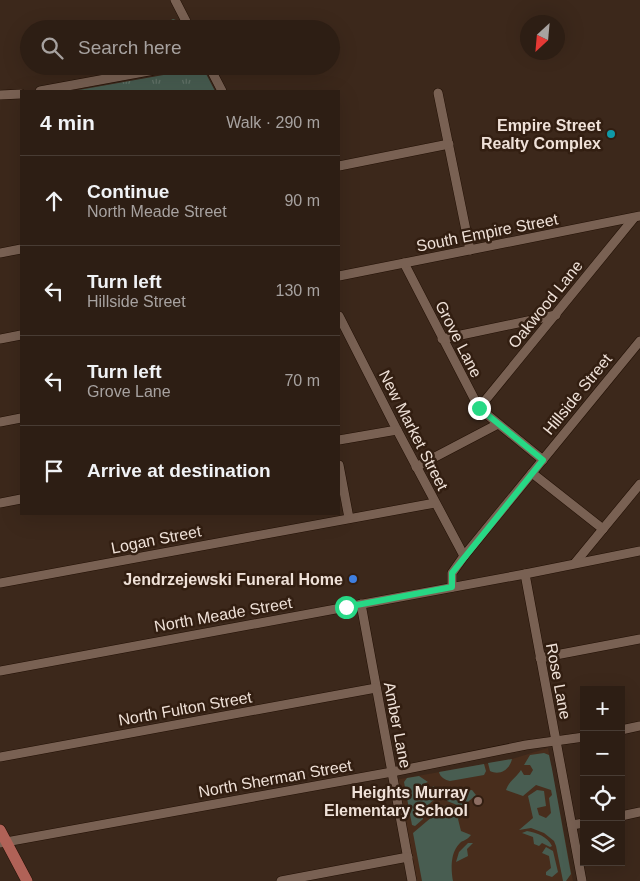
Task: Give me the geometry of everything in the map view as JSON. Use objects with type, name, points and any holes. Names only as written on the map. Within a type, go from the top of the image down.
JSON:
[{"type":"main road","points":[[0,830],[3,843],[27,881]]},
{"type":"street","points":[[175,0],[185,20]]},
{"type":"street","points":[[45,90],[127,75]]},
{"type":"street","points":[[214,75],[221,90]]},
{"type":"street","points":[[438,93],[470,250]]},
{"type":"street","points":[[0,95],[20,94]]},
{"type":"street","points":[[340,166],[449,144]]},
{"type":"street","name":"South Empire Street","points":[[340,276],[637,217]]},
{"type":"street","name":"Oakwood Lane","points":[[479,408],[637,217]]},
{"type":"street","points":[[0,253],[20,249]]},
{"type":"street","name":"Grove Lane","points":[[404,263],[479,408],[543,460]]},
{"type":"street","points":[[442,339],[556,315]]},
{"type":"street","name":"New Market Street","points":[[340,318],[396,430],[464,556]]},
{"type":"street","points":[[0,339],[20,335]]},
{"type":"street","name":"Hillside Street","points":[[452,587],[452,573],[464,556],[640,341]]},
{"type":"street","points":[[0,422],[20,418]]},
{"type":"street","points":[[416,467],[498,424]]},
{"type":"street","points":[[340,440],[396,430]]},
{"type":"street","points":[[340,469],[349,518]]},
{"type":"street","points":[[532,473],[603,529]]},
{"type":"street","points":[[575,563],[640,484]]},
{"type":"street","points":[[0,504],[20,500]]},
{"type":"street","name":"Logan Street","points":[[0,583],[435,503]]},
{"type":"street","name":"North Meade Street","points":[[0,671],[640,551]]},
{"type":"street","name":"Rose Lane","points":[[524,574],[582,881]]},
{"type":"street","name":"Amber Lane","points":[[361,604],[412,881]]},
{"type":"street","points":[[540,658],[640,639]]},
{"type":"street","name":"North Fulton Street","points":[[0,757],[376,688]]},
{"type":"street","points":[[625,729],[640,726]]},
{"type":"street","name":"North Sherman Street","points":[[3,843],[392,772],[526,745],[580,738]]},
{"type":"street","points":[[625,815],[640,812]]},
{"type":"street","points":[[572,825],[580,824]]},
{"type":"street","points":[[281,881],[408,857]]},
{"type":"shaded area","name":"Heights Murray Elementary School","points":[[548,748],[573,881],[414,881],[395,780],[512,759]]},
{"type":"green space","points":[[163,75],[207,75],[214,90],[79,90]]},
{"type":"green space","points":[[544,753],[549,755],[571,874],[566,881],[563,881],[554,841],[544,833],[531,828],[519,830],[533,818],[528,796],[537,790],[544,791],[546,806],[537,808],[539,815],[546,818],[551,813],[549,798],[552,795],[551,790],[536,785],[523,796],[506,790],[521,770],[524,775],[530,775],[533,770],[530,765],[524,765],[530,755]]},
{"type":"green space","points":[[512,759],[504,771],[497,773],[490,771],[488,763]]},
{"type":"green space","points":[[484,764],[486,771],[484,775],[450,781],[443,778],[439,772]]},
{"type":"green space","points":[[419,776],[428,782],[423,784],[423,790],[427,793],[432,791],[433,786],[442,792],[444,800],[436,798],[422,810],[423,819],[415,826],[412,825],[404,782],[407,778]]},
{"type":"green space","points":[[472,790],[476,795],[462,807],[447,801],[450,793]]},
{"type":"green space","points":[[446,805],[460,810],[461,816],[458,819],[461,831],[471,835],[457,846],[453,855],[453,881],[422,881],[413,833]]},
{"type":"green space","points":[[527,831],[545,837],[552,846],[550,847],[542,843],[539,846],[534,844],[533,837],[522,833]]},
{"type":"green space","points":[[468,843],[473,843],[467,849],[468,856],[456,862],[459,852]]},
{"type":"green space","points":[[546,847],[553,851],[558,872],[552,877],[546,875],[546,872],[551,868],[549,856],[542,853]]},
{"type":"place","name":"Empire Street Realty Complex","points":[[611,134]]},
{"type":"place","name":"Jendrzejewski Funeral Home","points":[[353,579]]},
{"type":"place","name":"Heights Murray Elementary School","points":[[478,801]]},
{"type":"route","points":[[346,607],[452,587],[452,573],[464,556],[543,460],[479,408]]}]
